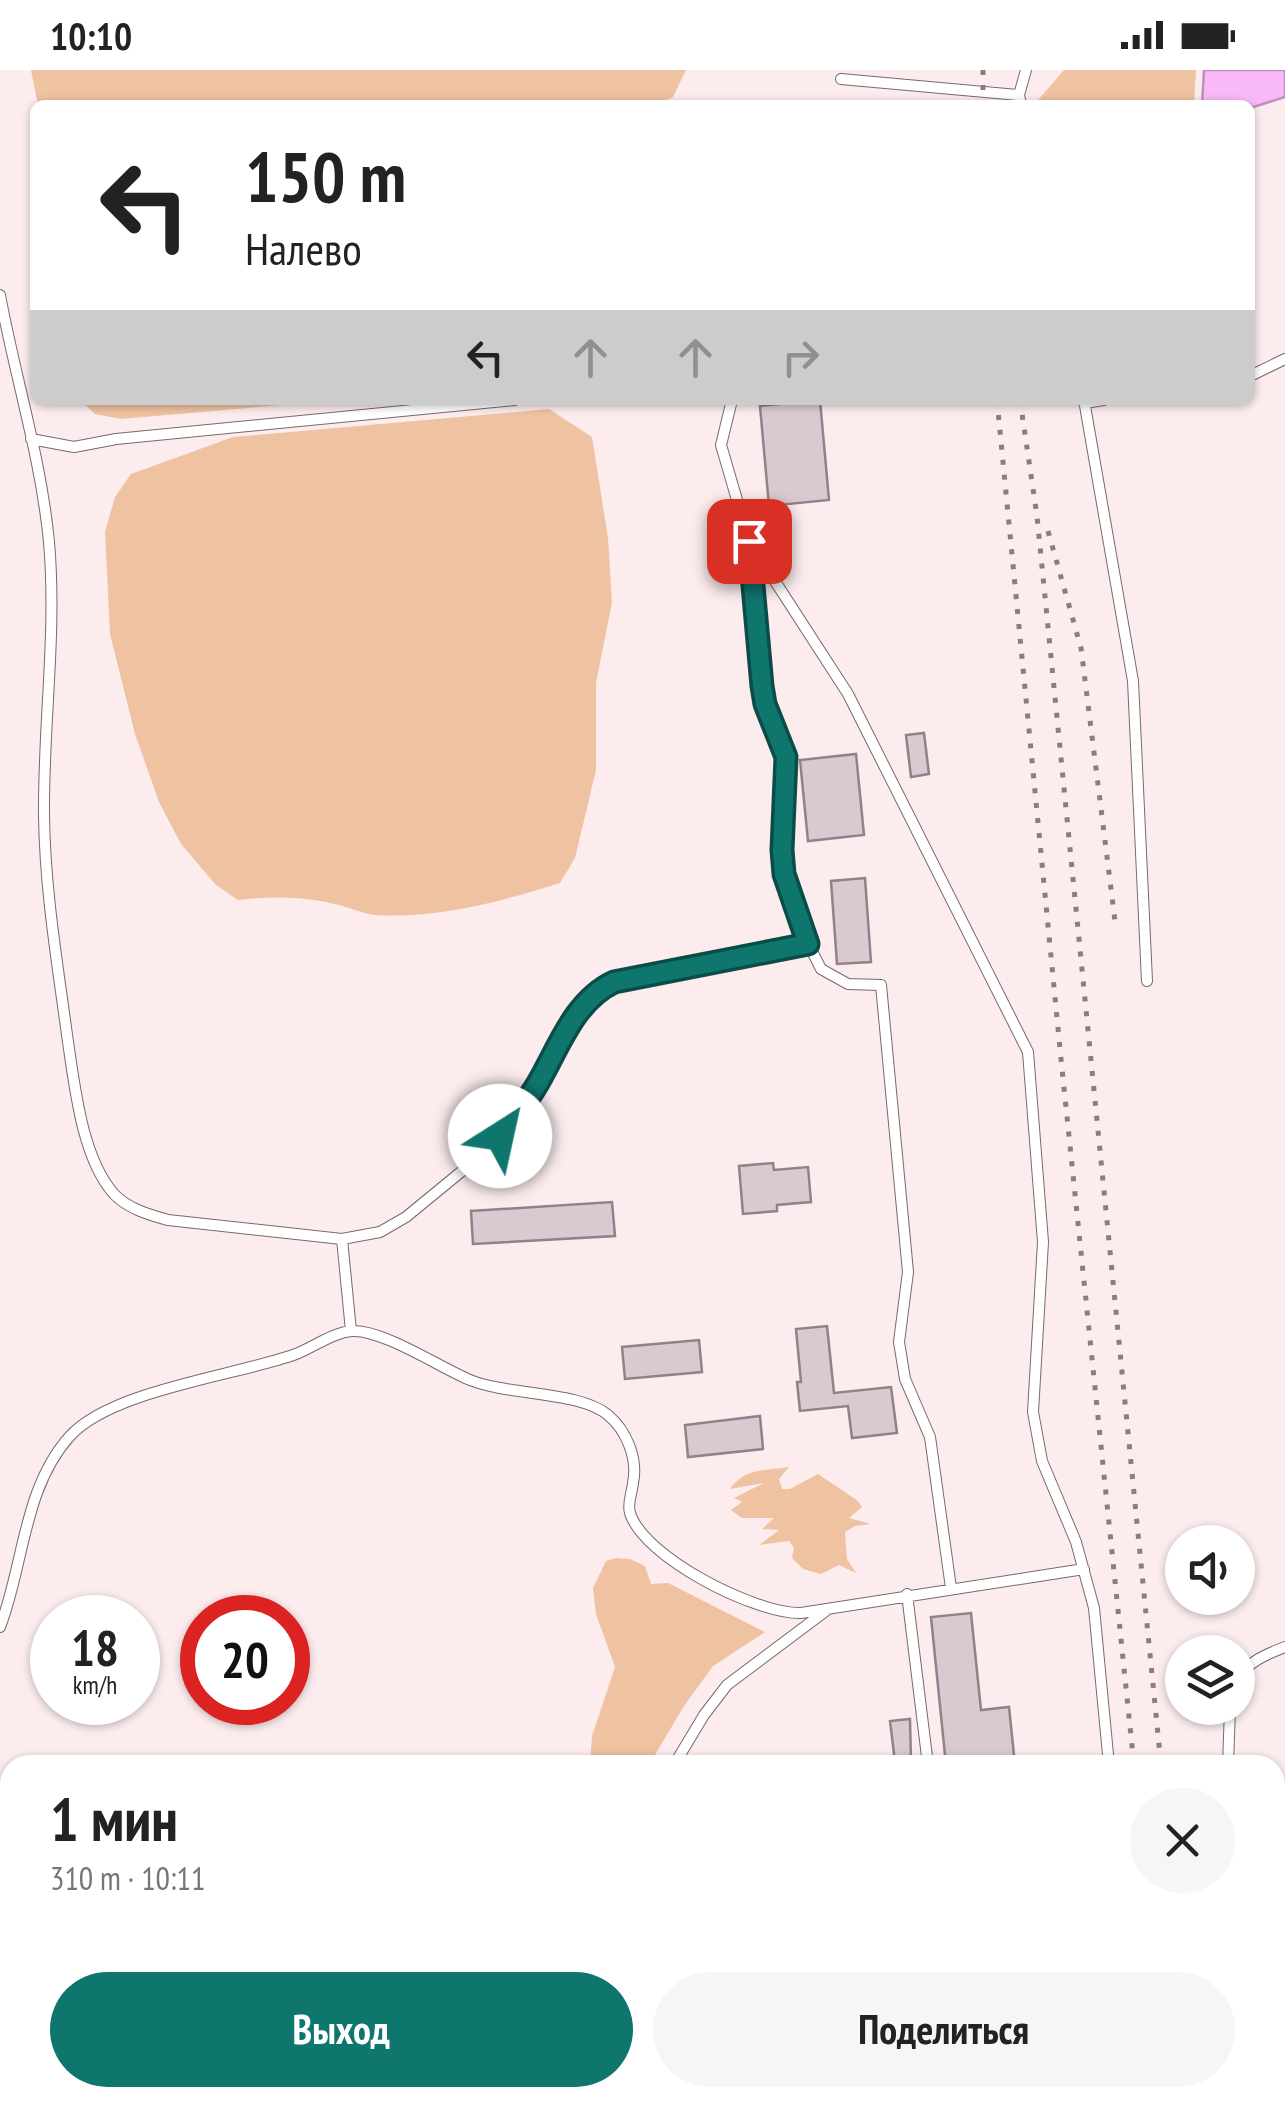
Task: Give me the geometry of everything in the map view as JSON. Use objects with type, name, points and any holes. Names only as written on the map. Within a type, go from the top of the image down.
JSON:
[{"type":"lane","points":[[841,78],[1020,100],[1026,70]]},
{"type":"lane","points":[[0,296],[32,439],[49,539],[52,587],[44,813],[48,898],[75,1092],[94,1158],[115,1194],[133,1208],[168,1220],[342,1239],[380,1232],[406,1217],[484,1153],[536,1086],[595,991],[614,982],[808,944]]},
{"type":"lane","points":[[1255,374],[1285,359]]},
{"type":"lane","points":[[32,439],[74,446],[465,405]]},
{"type":"lane","points":[[731,405],[721,445],[749,541],[765,704],[786,757],[784,874],[808,944],[821,969],[848,984],[881,985],[908,1272],[898,1342],[906,1379],[930,1437],[951,1588]]},
{"type":"lane","points":[[1085,405],[1133,681],[1147,980]]},
{"type":"lane","points":[[749,541],[848,694],[1028,1052],[1043,1242],[1032,1412],[1042,1461],[1084,1569],[1094,1608],[1107,1755]]},
{"type":"lane","points":[[342,1239],[351,1331]]},
{"type":"lane","points":[[0,1626],[42,1481],[70,1435],[108,1409],[294,1354],[351,1331],[374,1336],[481,1383],[518,1394],[580,1400],[595,1406],[621,1429],[630,1446],[635,1475],[630,1513],[651,1540],[715,1586],[749,1604],[788,1613],[827,1609],[1084,1569]]},
{"type":"lane","points":[[908,1594],[927,1755]]},
{"type":"lane","points":[[680,1755],[727,1685],[827,1609]]},
{"type":"lane","points":[[1255,1663],[1285,1647]]},
{"type":"lane","points":[[1228,1755],[1229,1725]]},
{"type":"shaded area","points":[[31,70],[686,70],[673,97],[667,100],[37,100]]},
{"type":"shaded area","points":[[1064,70],[1196,70],[1194,100],[1038,100]]},
{"type":"shaded area","points":[[1204,70],[1285,70],[1285,97],[1255,106],[1255,100],[1202,100]]},
{"type":"shaded area","points":[[85,405],[282,405],[121,419],[95,414]]},
{"type":"shaded area","points":[[549,409],[592,437],[608,538],[612,602],[596,683],[596,770],[575,858],[560,883],[470,907],[399,916],[371,914],[301,898],[238,900],[216,885],[181,844],[159,802],[135,734],[110,634],[105,532],[115,497],[131,474],[233,437]]},
{"type":"shaded area","points":[[789,1467],[779,1479],[782,1489],[790,1489],[818,1474],[862,1507],[849,1518],[871,1524],[845,1532],[847,1559],[856,1573],[839,1565],[821,1574],[803,1569],[792,1558],[794,1548],[789,1541],[759,1545],[779,1530],[762,1529],[774,1518],[742,1518],[731,1510],[742,1502],[734,1498],[764,1483],[730,1489],[742,1477]]},
{"type":"shaded area","points":[[630,1559],[645,1566],[651,1584],[668,1583],[765,1632],[713,1666],[655,1755],[591,1755],[592,1736],[615,1667],[596,1614],[593,1588],[606,1561]]},
{"type":"building","points":[[820,405],[829,500],[769,506],[760,406]]},
{"type":"building","points":[[924,733],[929,774],[911,777],[906,735]]},
{"type":"building","points":[[856,754],[864,835],[808,841],[800,760]]},
{"type":"building","points":[[865,878],[871,962],[837,964],[831,881]]},
{"type":"building","points":[[773,1163],[774,1170],[808,1167],[811,1202],[743,1214],[739,1166]]},
{"type":"building","points":[[612,1202],[615,1236],[473,1244],[471,1211]]},
{"type":"building","points":[[827,1326],[834,1393],[891,1387],[897,1433],[852,1438],[848,1406],[800,1411],[796,1329]]},
{"type":"building","points":[[699,1340],[702,1372],[625,1379],[622,1347]]},
{"type":"building","points":[[760,1416],[763,1449],[688,1457],[685,1425]]},
{"type":"building","points":[[971,1613],[981,1710],[1009,1707],[1014,1755],[945,1755],[931,1617]]},
{"type":"building","points":[[910,1719],[911,1755],[894,1755],[890,1721]]},
{"type":"railway","points":[[983,70],[983,100]]},
{"type":"railway","points":[[997,405],[1133,1755]]},
{"type":"railway","points":[[1021,405],[1037,516],[1160,1755]]},
{"type":"railway","points":[[1048,531],[1081,648],[1116,929]]},
{"type":"route","points":[[500,1136],[595,991],[614,982],[808,944],[784,874],[786,757],[765,704],[749,541]]}]
